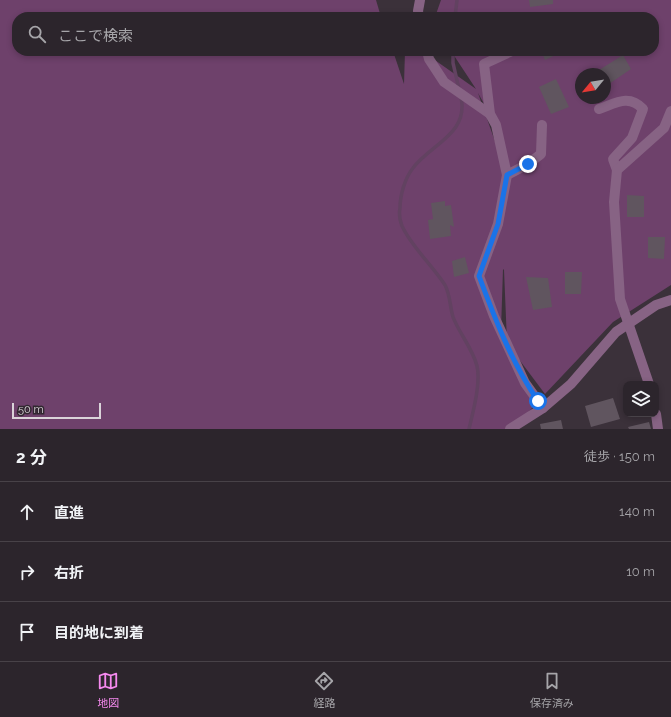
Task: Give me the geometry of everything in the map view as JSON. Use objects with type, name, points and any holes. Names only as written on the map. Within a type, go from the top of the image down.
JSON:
[{"type":"street","points":[[418,12],[420,0]]},
{"type":"street","points":[[428,56],[444,82],[490,114]]},
{"type":"street","points":[[501,56],[484,64],[490,114],[496,125],[507,175],[498,224],[479,276],[494,316],[526,383],[543,408]]},
{"type":"street","points":[[599,109],[626,100],[637,103],[643,109],[632,138],[613,159],[617,170],[614,202],[620,299],[647,381]]},
{"type":"street","points":[[617,170],[664,128],[671,111]]},
{"type":"street","points":[[507,175],[528,164],[541,154],[542,125]]},
{"type":"street","points":[[510,429],[543,408],[570,384],[616,332],[656,306],[671,300]]},
{"type":"street","points":[[656,417],[658,429]]},
{"type":"shaded area","points":[[0,0],[376,0],[380,12],[12,12],[12,56],[395,56],[404,84],[405,56],[429,56],[476,89],[454,56],[659,56],[659,12],[437,12],[441,0],[671,0],[671,285],[613,322],[545,394],[512,350],[538,401],[514,429],[0,429]],"holes":[[[478,93],[496,125],[505,170]],[[503,269],[507,342],[501,330]]]},
{"type":"building","points":[[529,0],[553,0],[553,4],[530,7]]},
{"type":"building","points":[[543,56],[553,56],[545,60]]},
{"type":"building","points":[[624,56],[631,69],[611,83],[611,68],[602,68]]},
{"type":"building","points":[[556,79],[569,107],[551,114],[539,87]]},
{"type":"building","points":[[627,195],[644,196],[644,217],[627,217]]},
{"type":"building","points":[[445,201],[445,206],[451,205],[454,227],[450,225],[451,236],[430,239],[428,220],[433,219],[431,203]]},
{"type":"building","points":[[648,237],[665,237],[664,259],[648,258]]},
{"type":"building","points":[[465,257],[469,273],[454,277],[452,261]]},
{"type":"building","points":[[565,272],[582,272],[581,294],[565,294]]},
{"type":"building","points":[[526,277],[548,278],[552,307],[533,310]]},
{"type":"building","points":[[613,398],[620,419],[591,427],[585,406]]},
{"type":"building","points":[[561,420],[563,429],[541,429],[540,424]]},
{"type":"building","points":[[649,422],[651,429],[629,429],[628,427]]},
{"type":"waterway","points":[[456,12],[457,0]]},
{"type":"waterway","points":[[453,56],[453,63],[459,89]]},
{"type":"waterway","points":[[461,97],[462,110],[454,129],[413,168],[405,182],[400,203],[400,215],[401,224],[406,233],[445,285],[448,292],[453,317],[477,366],[477,389],[469,429]]},
{"type":"route","points":[[528,164],[507,175],[498,224],[479,276],[494,316],[526,383],[538,401]]}]
